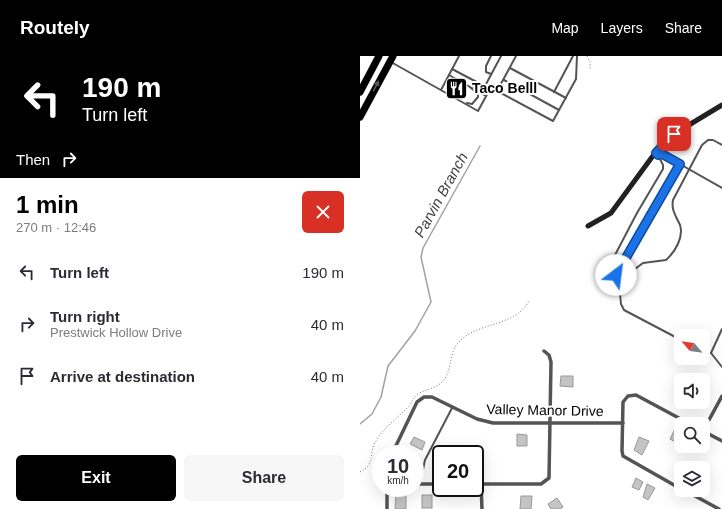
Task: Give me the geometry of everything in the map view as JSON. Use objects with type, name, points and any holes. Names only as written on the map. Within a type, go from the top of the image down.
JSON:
[{"type":"highway","points":[[360,92],[379,56]]},
{"type":"highway","points":[[360,117],[391,59]]},
{"type":"street","points":[[588,226],[611,213],[674,134],[722,105]]},
{"type":"street","points":[[484,484],[541,484],[547,481],[550,474],[551,362],[549,355],[544,351]]},
{"type":"street","points":[[674,485],[623,456],[623,402],[628,396],[636,395],[677,417]]},
{"type":"street","points":[[710,418],[722,396]]},
{"type":"street","name":"Valley Manor Drive","points":[[396,445],[417,402],[424,397],[432,397],[477,419],[493,422],[623,423]]},
{"type":"street","points":[[710,435],[722,441]]},
{"type":"street","points":[[387,497],[387,509]]},
{"type":"street","points":[[482,497],[482,509]]},
{"type":"street","points":[[697,497],[719,509]]},
{"type":"lane","points":[[441,90],[459,56]]},
{"type":"lane","points":[[491,56],[486,66],[486,72],[491,74]]},
{"type":"lane","points":[[485,86],[501,56]]},
{"type":"lane","points":[[497,91],[516,56]]},
{"type":"lane","points":[[554,92],[573,56]]},
{"type":"lane","points":[[452,69],[553,121],[576,79],[578,56]]},
{"type":"lane","points":[[391,59],[478,111],[490,89]]},
{"type":"lane","points":[[510,68],[566,98]]},
{"type":"lane","points":[[448,75],[486,96]]},
{"type":"lane","points":[[504,80],[559,110]]},
{"type":"lane","points":[[463,103],[472,104],[478,97],[478,94],[470,87]]},
{"type":"lane","points":[[674,336],[624,310],[620,304],[620,294],[635,269],[643,264],[666,260],[678,245],[681,227],[672,206],[702,145],[708,140],[713,140],[722,145]]},
{"type":"lane","points":[[657,154],[662,154],[722,188]]},
{"type":"lane","points":[[620,294],[609,289],[603,281],[607,268],[663,169],[657,154]]},
{"type":"lane","points":[[609,289],[680,164]]},
{"type":"lane","points":[[722,329],[711,353],[722,367]]},
{"type":"lane","points":[[424,465],[425,460],[452,408]]},
{"type":"path","points":[[587,56],[590,62],[590,70]]},
{"type":"path","points":[[360,472],[370,464],[376,441],[409,405],[416,395],[436,386],[447,376],[454,349],[465,336],[514,317],[521,312],[529,301]]},
{"type":"building","points":[[561,376],[573,376],[573,387],[560,386]]},
{"type":"building","points":[[674,431],[674,441],[670,439]]},
{"type":"building","points":[[517,434],[527,435],[527,446],[517,446]]},
{"type":"building","points":[[414,437],[425,442],[424,445],[410,444]]},
{"type":"building","points":[[639,437],[649,441],[642,455],[634,450]]},
{"type":"building","points":[[636,478],[643,482],[639,490],[632,487]]},
{"type":"building","points":[[647,484],[655,488],[648,500],[643,497]]},
{"type":"building","points":[[424,495],[432,495],[432,508],[422,508],[422,497],[424,497]]},
{"type":"building","points":[[521,496],[532,496],[531,509],[520,509]]},
{"type":"building","points":[[396,497],[406,497],[406,509],[395,509]]},
{"type":"building","points":[[557,498],[563,507],[560,509],[551,509],[548,504]]},
{"type":"waterway","name":"Parvin Branch","points":[[360,424],[372,414],[381,397],[388,366],[415,331],[431,302],[421,257],[423,248],[480,146]]},
{"type":"place","name":"Taco Belll","points":[[457,88]]},
{"type":"route","points":[[616,275],[680,164],[662,154],[658,155],[656,153],[674,134]]}]
